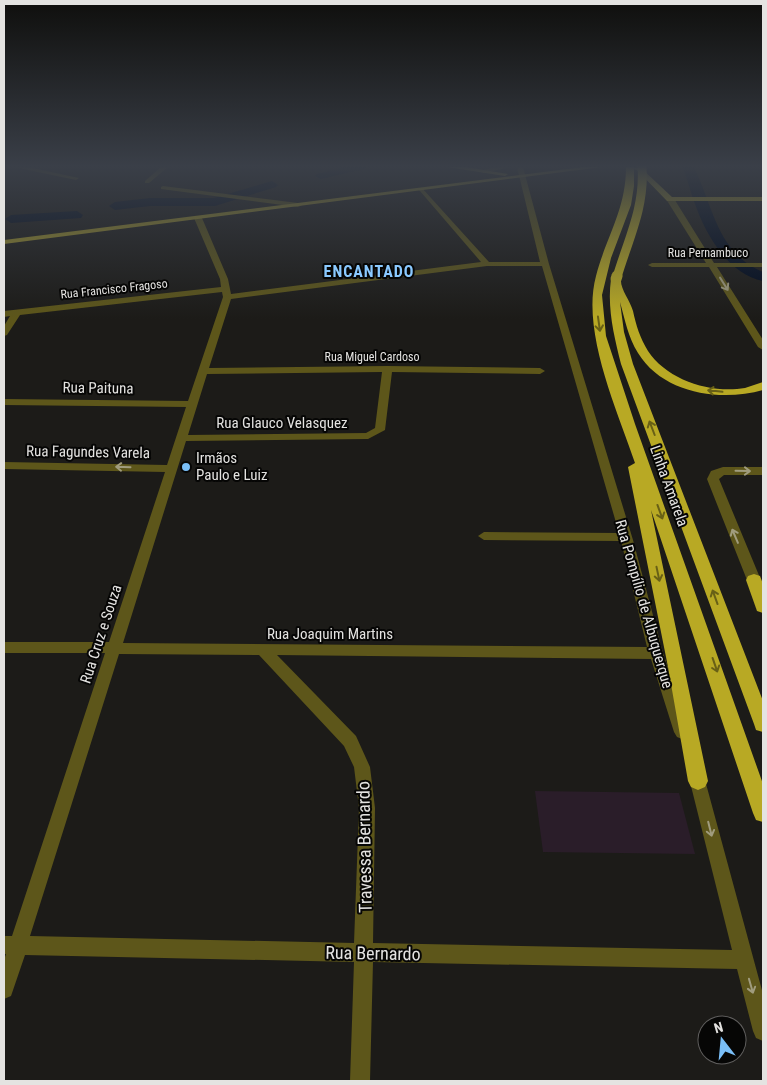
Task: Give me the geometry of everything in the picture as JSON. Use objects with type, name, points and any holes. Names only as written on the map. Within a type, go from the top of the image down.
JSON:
[{"type":"highway","name":"Linha Amarela","points":[[623,218],[600,276],[597,314],[602,345],[714,662],[763,813]]},
{"type":"highway","name":"Linha Amarela","points":[[637,218],[615,282],[615,318],[627,364],[763,724]]},
{"type":"highway","points":[[615,282],[624,296],[628,320],[635,339],[649,362],[659,370],[684,384],[717,392],[742,391],[763,386]]},
{"type":"highway","points":[[634,440],[635,467],[677,666],[698,781]]},
{"type":"highway","points":[[754,580],[763,607]]},
{"type":"main road","points":[[4,242],[198,218]]},
{"type":"street","points":[[198,218],[227,293],[487,264],[546,264]]},
{"type":"street","points":[[446,218],[487,264]]},
{"type":"street","name":"Rua Pompílio de Albuquerque","points":[[534,218],[626,537],[656,653],[698,781],[763,1031]]},
{"type":"street","points":[[682,218],[763,347]]},
{"type":"street","name":"Rua Pernambuco","points":[[652,265],[763,265]]},
{"type":"street","name":"Rua Francisco Fragoso","points":[[4,314],[227,293]]},
{"type":"street","name":"Rua Cruz e Souza","points":[[4,988],[11,945],[113,649],[204,371],[227,293]]},
{"type":"street","points":[[4,333],[17,312]]},
{"type":"street","name":"Rua Miguel Cardoso","points":[[204,371],[387,369],[540,371]]},
{"type":"street","name":"Rua Glauco Velasquez","points":[[182,438],[363,438],[380,430],[387,369]]},
{"type":"street","name":"Rua Paituna","points":[[4,402],[192,404]]},
{"type":"street","name":"Rua Fagundes Varela","points":[[4,465],[172,469]]},
{"type":"street","points":[[763,471],[723,471],[715,474],[713,482],[754,580],[763,596]]},
{"type":"street","points":[[484,536],[626,537]]},
{"type":"street","name":"Rua Joaquim Martins","points":[[4,647],[656,653]]},
{"type":"street","name":"Travessa Bernardo","points":[[263,650],[342,732],[357,753],[362,767],[367,808],[360,1081]]},
{"type":"street","name":"Rua Bernardo","points":[[11,945],[743,960]]},
{"type":"shaded area","points":[[535,791],[679,793],[695,854],[543,852]]},
{"type":"waterway","points":[[11,219],[34,218]]},
{"type":"waterway","points":[[707,218],[718,239],[733,258],[752,273],[763,277]]},
{"type":"place","name":"Irmãos Paulo e Luiz","points":[[186,467]]},
{"type":"district","name":"ENCANTADO","points":[[369,271]]}]
